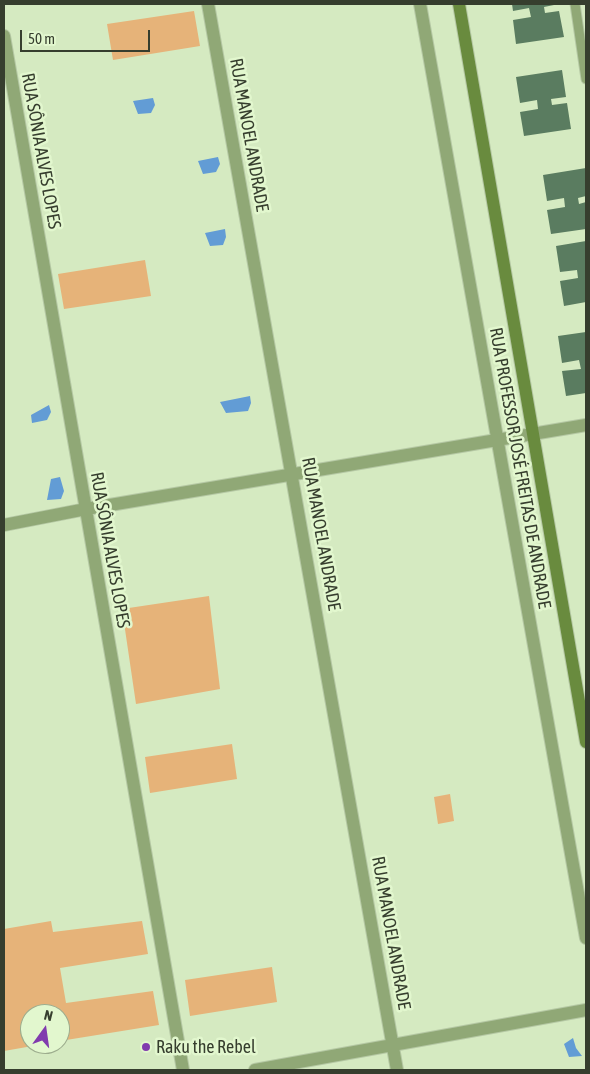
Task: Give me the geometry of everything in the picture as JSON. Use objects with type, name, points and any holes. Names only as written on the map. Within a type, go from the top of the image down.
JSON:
[{"type":"street","name":"RUA MANOEL ANDRADE","points":[[208,4],[293,474],[397,1070]]},
{"type":"street","name":"RUA PROFESSOR JOSÉ FREITAS DE ANDRADE","points":[[420,4],[586,938]]},
{"type":"street","name":"RUA PROFESSOR JOSÉ FREITAS DE ANDRADE","points":[[459,4],[586,742]]},
{"type":"street","name":"RUA SÔNIA ALVES LOPES","points":[[4,36],[183,1070]]},
{"type":"street","points":[[4,525],[86,509],[586,426]]},
{"type":"street","points":[[255,1070],[586,1010]]},
{"type":"lane","points":[[575,4],[586,78]]},
{"type":"shaded area","points":[[194,11],[200,46],[113,60],[107,24]]},
{"type":"shaded area","points":[[145,260],[151,296],[64,309],[58,274]]},
{"type":"shaded area","points":[[209,596],[220,689],[136,704],[122,609]]},
{"type":"shaded area","points":[[232,744],[237,779],[150,793],[145,757]]},
{"type":"shaded area","points":[[450,794],[454,821],[438,824],[434,797]]},
{"type":"shaded area","points":[[51,921],[53,932],[142,921],[148,954],[60,968],[66,1003],[153,991],[159,1025],[70,1039],[70,1004],[20,1004],[20,1048],[4,1051],[4,929]]},
{"type":"shaded area","points":[[272,967],[277,1002],[190,1016],[185,980]]},
{"type":"water","points":[[153,98],[155,105],[151,113],[138,114],[133,101]]},
{"type":"water","points":[[218,157],[220,164],[216,172],[203,174],[198,161]]},
{"type":"water","points":[[225,229],[226,237],[223,245],[210,246],[205,233]]},
{"type":"water","points":[[250,396],[251,403],[248,411],[226,413],[220,402]]},
{"type":"water","points":[[49,405],[51,412],[47,420],[32,423],[31,415]]},
{"type":"water","points":[[60,477],[64,491],[61,499],[47,500],[51,479]]},
{"type":"water","points":[[573,1038],[576,1048],[582,1056],[569,1057],[564,1044]]},
{"type":"building","points":[[512,4],[559,4],[544,7],[545,13],[559,11],[564,37],[516,44],[513,20],[531,17],[529,8],[513,11]]},
{"type":"building","points":[[562,70],[566,97],[551,99],[552,105],[567,103],[571,129],[524,136],[520,112],[538,109],[537,100],[520,103],[516,77]]},
{"type":"building","points":[[586,168],[586,196],[578,198],[579,204],[586,202],[586,229],[551,234],[547,210],[565,207],[564,198],[547,201],[543,175]]},
{"type":"building","points":[[586,241],[586,302],[564,306],[560,281],[578,278],[577,270],[560,272],[556,246]]},
{"type":"building","points":[[586,332],[586,393],[566,396],[562,371],[581,369],[579,360],[562,363],[558,336]]},
{"type":"place","name":"Raku the Rebel","points":[[146,1047]]}]
